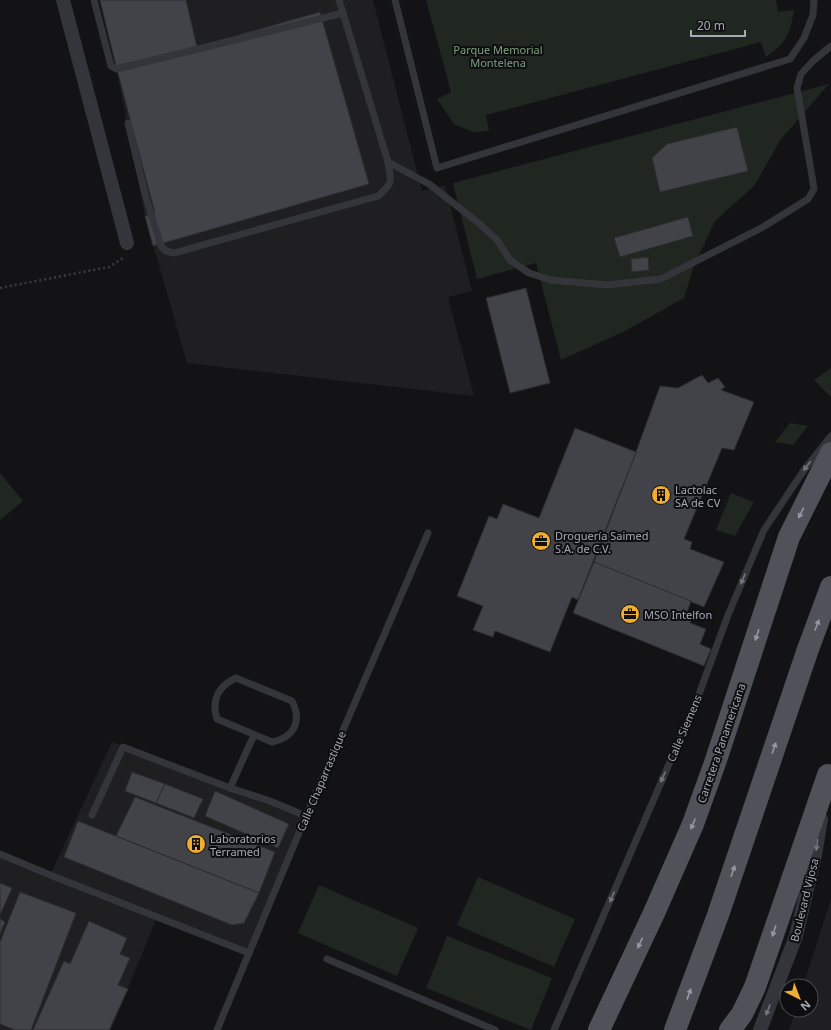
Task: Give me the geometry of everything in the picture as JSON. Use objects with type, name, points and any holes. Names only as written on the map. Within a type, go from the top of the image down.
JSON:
[{"type":"main road","name":"Carretera Panamericana","points":[[599,1030],[654,913],[693,824],[716,760],[789,537],[831,452]]},
{"type":"main road","points":[[675,1030],[718,915],[807,652],[831,587]]},
{"type":"main road","points":[[730,1030],[742,1014],[755,987],[830,770]]},
{"type":"street","points":[[63,0],[127,243]]},
{"type":"street","name":"Boulevard Vijosa","points":[[760,1030],[796,936],[815,855],[830,770]]},
{"type":"lane","points":[[94,0],[111,66],[117,69],[343,13]]},
{"type":"lane","points":[[128,122],[146,198],[161,246],[166,251],[174,252],[378,196],[389,187],[391,178],[388,162],[339,0]]},
{"type":"lane","points":[[395,0],[437,168],[790,59],[804,38],[813,15],[814,0]]},
{"type":"lane","points":[[388,162],[429,184],[480,224],[497,240],[510,260],[529,273],[551,280],[608,284],[662,278],[763,227],[808,199],[814,189],[797,88],[801,74],[813,61],[831,46]]},
{"type":"lane","name":"Calle Siemens","points":[[554,1030],[698,697],[728,615],[764,530],[804,470],[831,436]]},
{"type":"lane","name":"Calle Chaparrastique","points":[[217,1030],[306,816],[428,533]]},
{"type":"lane","points":[[236,678],[292,701],[296,709],[297,718],[295,727],[289,735],[281,740],[272,742],[254,735],[217,719],[214,705],[219,691],[223,686],[236,678]]},
{"type":"lane","points":[[230,788],[254,735]]},
{"type":"lane","points":[[92,815],[123,747],[230,788],[270,801],[306,816]]},
{"type":"lane","points":[[0,854],[64,881],[249,953]]},
{"type":"lane","points":[[327,959],[495,1030]]},
{"type":"path","points":[[0,288],[109,267],[123,258],[127,243]]},
{"type":"shaded area","points":[[99,0],[373,0],[422,191],[445,185],[472,291],[448,297],[474,396],[187,363],[145,216],[116,66]]},
{"type":"shaded area","points":[[112,742],[306,816],[249,953],[157,917],[111,1030],[0,1030],[0,854],[50,875]]},
{"type":"shaded area","points":[[831,899],[831,1030],[789,1030],[793,1018],[819,1018],[819,978],[806,978]]},
{"type":"green space","name":"Parque Memorial Montelena","points":[[426,0],[776,0],[778,12],[794,10],[791,26],[786,38],[783,43],[766,57],[761,42],[486,115],[489,131],[473,132],[454,124],[437,99],[451,92]]},
{"type":"green space","points":[[829,84],[781,139],[754,186],[715,221],[694,266],[684,298],[625,331],[561,360],[536,263],[477,279],[453,183]]},
{"type":"green space","points":[[831,368],[831,397],[814,380]]},
{"type":"green space","points":[[790,423],[808,426],[793,445],[775,442]]},
{"type":"green space","points":[[0,473],[23,501],[0,520]]},
{"type":"green space","points":[[731,493],[754,502],[735,536],[716,530]]},
{"type":"green space","points":[[478,877],[575,919],[554,967],[457,925]]},
{"type":"green space","points":[[319,885],[418,928],[397,976],[298,933]]},
{"type":"green space","points":[[447,936],[552,978],[531,1030],[426,988]]},
{"type":"building","points":[[100,0],[186,0],[197,47],[116,66]]},
{"type":"building","points":[[320,12],[369,184],[153,246],[145,216],[155,213],[116,66],[197,47]]},
{"type":"building","points":[[737,127],[748,171],[660,192],[652,158],[667,144]]},
{"type":"building","points":[[688,217],[693,236],[620,257],[614,238]]},
{"type":"building","points":[[648,257],[649,270],[632,272],[631,259]]},
{"type":"building","points":[[526,288],[550,383],[510,393],[486,298]]},
{"type":"building","name":"Lactolac SA de CV","points":[[702,375],[708,383],[718,378],[725,387],[721,390],[754,402],[734,450],[722,448],[684,539],[692,542],[690,549],[724,562],[704,607],[594,562],[660,386],[678,388]]},
{"type":"building","name":"Droguería Saimed S.A. de C.V.","points":[[575,428],[636,452],[578,600],[572,597],[550,652],[495,631],[493,637],[473,630],[483,606],[457,596],[489,516],[497,519],[503,504],[539,518]]},
{"type":"building","name":"MSO Intelfon","points":[[594,562],[691,601],[686,615],[692,617],[690,623],[706,629],[700,644],[711,649],[704,666],[573,613]]},
{"type":"building","points":[[132,772],[165,784],[156,803],[125,791]]},
{"type":"building","points":[[165,784],[203,799],[194,818],[156,803]]},
{"type":"building","points":[[215,791],[289,824],[278,848],[205,816]]},
{"type":"building","name":"Laboratorios Terramed","points":[[135,797],[275,852],[259,893],[116,836]]},
{"type":"building","points":[[78,821],[259,893],[244,923],[232,925],[64,857]]},
{"type":"building","points":[[0,883],[12,888],[0,915]]},
{"type":"building","points":[[20,892],[76,913],[31,1030],[15,1030],[0,1024],[0,942]]},
{"type":"building","points":[[0,919],[5,922],[0,934]]},
{"type":"building","points":[[89,921],[127,938],[120,954],[130,958],[118,985],[128,989],[109,1030],[33,1030],[64,961],[70,964]]},
{"type":"place","name":"Lactolac SA de CV","points":[[661,495]]},
{"type":"place","name":"Droguería Saimed S.A. de C.V.","points":[[541,541]]},
{"type":"place","name":"MSO Intelfon","points":[[630,614]]},
{"type":"place","name":"Laboratorios Terramed","points":[[196,844]]}]
